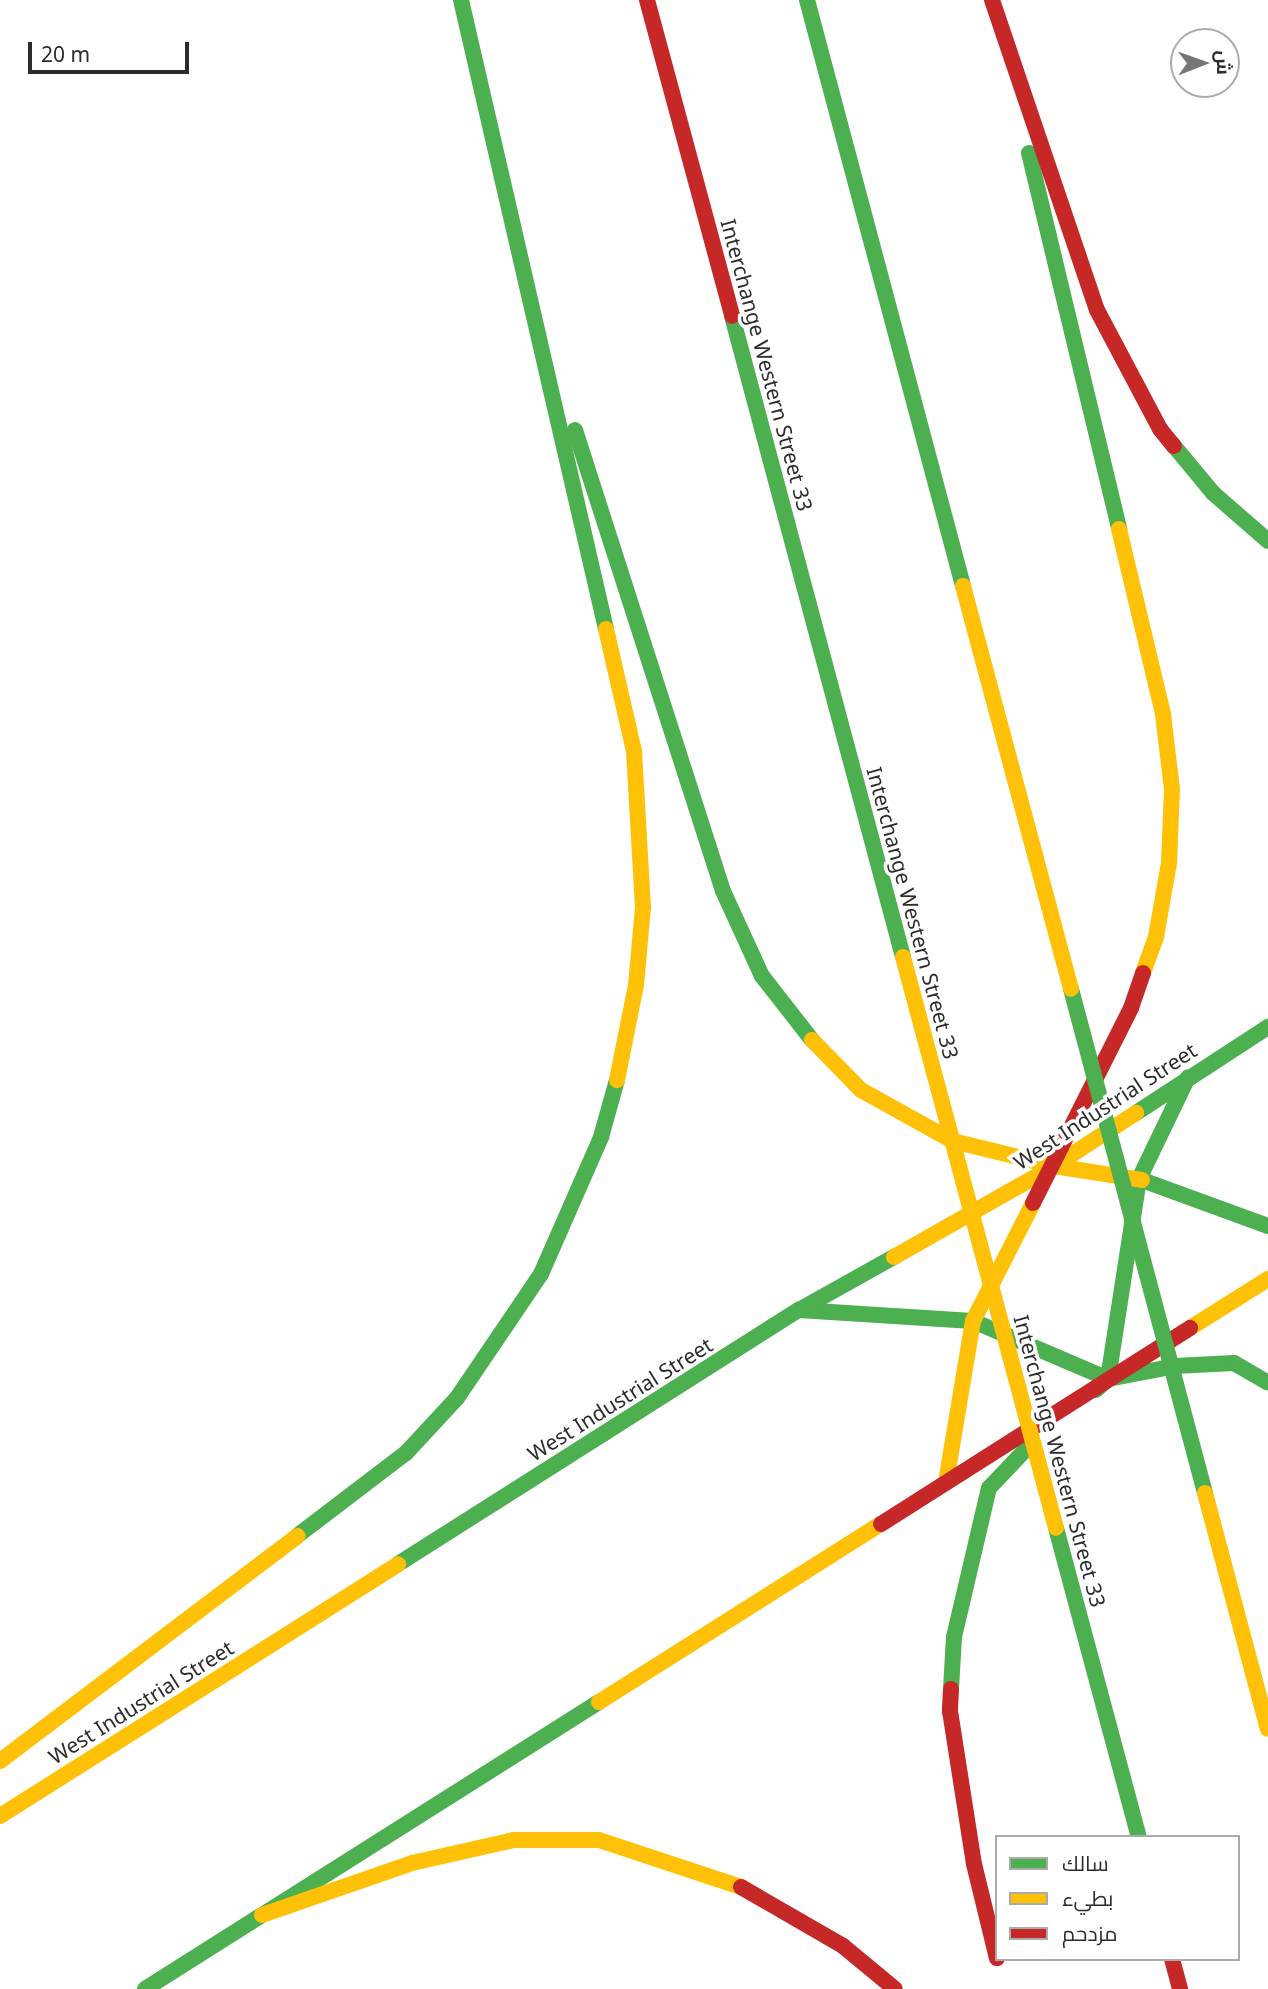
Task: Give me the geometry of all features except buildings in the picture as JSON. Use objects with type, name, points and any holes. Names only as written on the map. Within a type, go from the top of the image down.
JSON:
[{"type":"main road","points":[[0,1761],[406,1453],[457,1398],[541,1274],[601,1137],[636,985],[643,907],[642,829],[634,751],[461,0]]},
{"type":"main road","name":"Interchange Western Street 33","points":[[647,0],[1138,1835]]},
{"type":"main road","points":[[807,0],[1268,1729]]},
{"type":"main road","points":[[946,1482],[973,1321],[1054,1166],[1131,1008],[1156,937],[1169,863],[1172,789],[1163,714],[992,0]]},
{"type":"main road","points":[[998,23],[1097,310],[1160,429],[1213,493],[1268,541]]},
{"type":"main road","points":[[523,265],[723,891],[762,976],[822,1055],[872,1097],[953,1141],[1054,1166],[1139,1179],[1268,1226]]},
{"type":"main road","name":"West Industrial Street","points":[[0,1816],[799,1310],[1054,1166],[1268,1027]]},
{"type":"main road","points":[[1108,1379],[1139,1179],[1189,1076]]},
{"type":"main road","points":[[145,1989],[1268,1279]]},
{"type":"main road","points":[[799,1310],[973,1321],[1108,1379]]},
{"type":"main road","points":[[995,1951],[974,1864],[957,1735],[950,1711],[954,1637],[989,1488],[1035,1440],[1108,1379],[1175,1366],[1234,1363],[1268,1382]]},
{"type":"main road","points":[[262,1915],[412,1863],[502,1843],[599,1840],[664,1857],[787,1910],[844,1946],[895,1989]]},
{"type":"main road","points":[[998,1961],[1002,1979]]},
{"type":"main road","points":[[1173,1961],[1180,1989]]},
{"type":"traffic: fast","points":[[461,0],[606,629]]},
{"type":"traffic: fast","points":[[807,0],[963,586]]},
{"type":"traffic: fast","points":[[1029,153],[1119,529]]},
{"type":"traffic: fast","points":[[732,316],[903,957]]},
{"type":"traffic: fast","points":[[575,430],[723,891],[762,976],[812,1040]]},
{"type":"traffic: fast","points":[[1174,446],[1213,493],[1268,541]]},
{"type":"traffic: fast","points":[[1071,989],[1205,1493]]},
{"type":"traffic: fast","points":[[1136,1113],[1268,1027]]},
{"type":"traffic: fast","points":[[1096,1390],[1108,1379],[1139,1179],[1188,1077]]},
{"type":"traffic: fast","points":[[297,1536],[406,1453],[457,1398],[541,1274],[601,1137],[617,1080]]},
{"type":"traffic: fast","points":[[1142,1180],[1268,1226]]},
{"type":"traffic: fast","points":[[398,1564],[799,1310],[894,1257]]},
{"type":"traffic: fast","points":[[799,1310],[973,1321],[1108,1379],[1175,1366],[1234,1363],[1268,1383]]},
{"type":"traffic: fast","points":[[951,1689],[954,1637],[989,1488],[1028,1447]]},
{"type":"traffic: fast","points":[[1056,1528],[1138,1835]]},
{"type":"traffic: fast","points":[[145,1989],[599,1702]]},
{"type":"traffic: slow","points":[[1119,529],[1163,714],[1172,789],[1169,863],[1156,937],[1143,973]]},
{"type":"traffic: slow","points":[[963,586],[1071,989]]},
{"type":"traffic: slow","points":[[606,629],[634,751],[643,907],[636,985],[617,1080]]},
{"type":"traffic: slow","points":[[903,957],[1056,1528]]},
{"type":"traffic: slow","points":[[812,1040],[861,1090],[953,1141],[1054,1166],[1142,1180]]},
{"type":"traffic: slow","points":[[894,1257],[1054,1166],[1136,1113]]},
{"type":"traffic: slow","points":[[946,1482],[973,1321],[1033,1203]]},
{"type":"traffic: slow","points":[[1190,1328],[1268,1279]]},
{"type":"traffic: slow","points":[[1205,1493],[1268,1729]]},
{"type":"traffic: slow","points":[[599,1702],[881,1524]]},
{"type":"traffic: slow","points":[[0,1761],[297,1536]]},
{"type":"traffic: slow","points":[[0,1816],[398,1564]]},
{"type":"traffic: slow","points":[[262,1915],[412,1863],[514,1840],[599,1840],[741,1887]]},
{"type":"traffic: jam","points":[[647,0],[732,316]]},
{"type":"traffic: jam","points":[[992,0],[1097,310],[1160,429],[1174,446]]},
{"type":"traffic: jam","points":[[1033,1203],[1131,1008],[1143,973]]},
{"type":"traffic: jam","points":[[881,1524],[1190,1328]]},
{"type":"traffic: jam","points":[[951,1689],[950,1711],[974,1864],[995,1950]]},
{"type":"traffic: jam","points":[[741,1887],[843,1946],[895,1989]]},
{"type":"traffic: jam","points":[[1173,1961],[1180,1989]]}]
